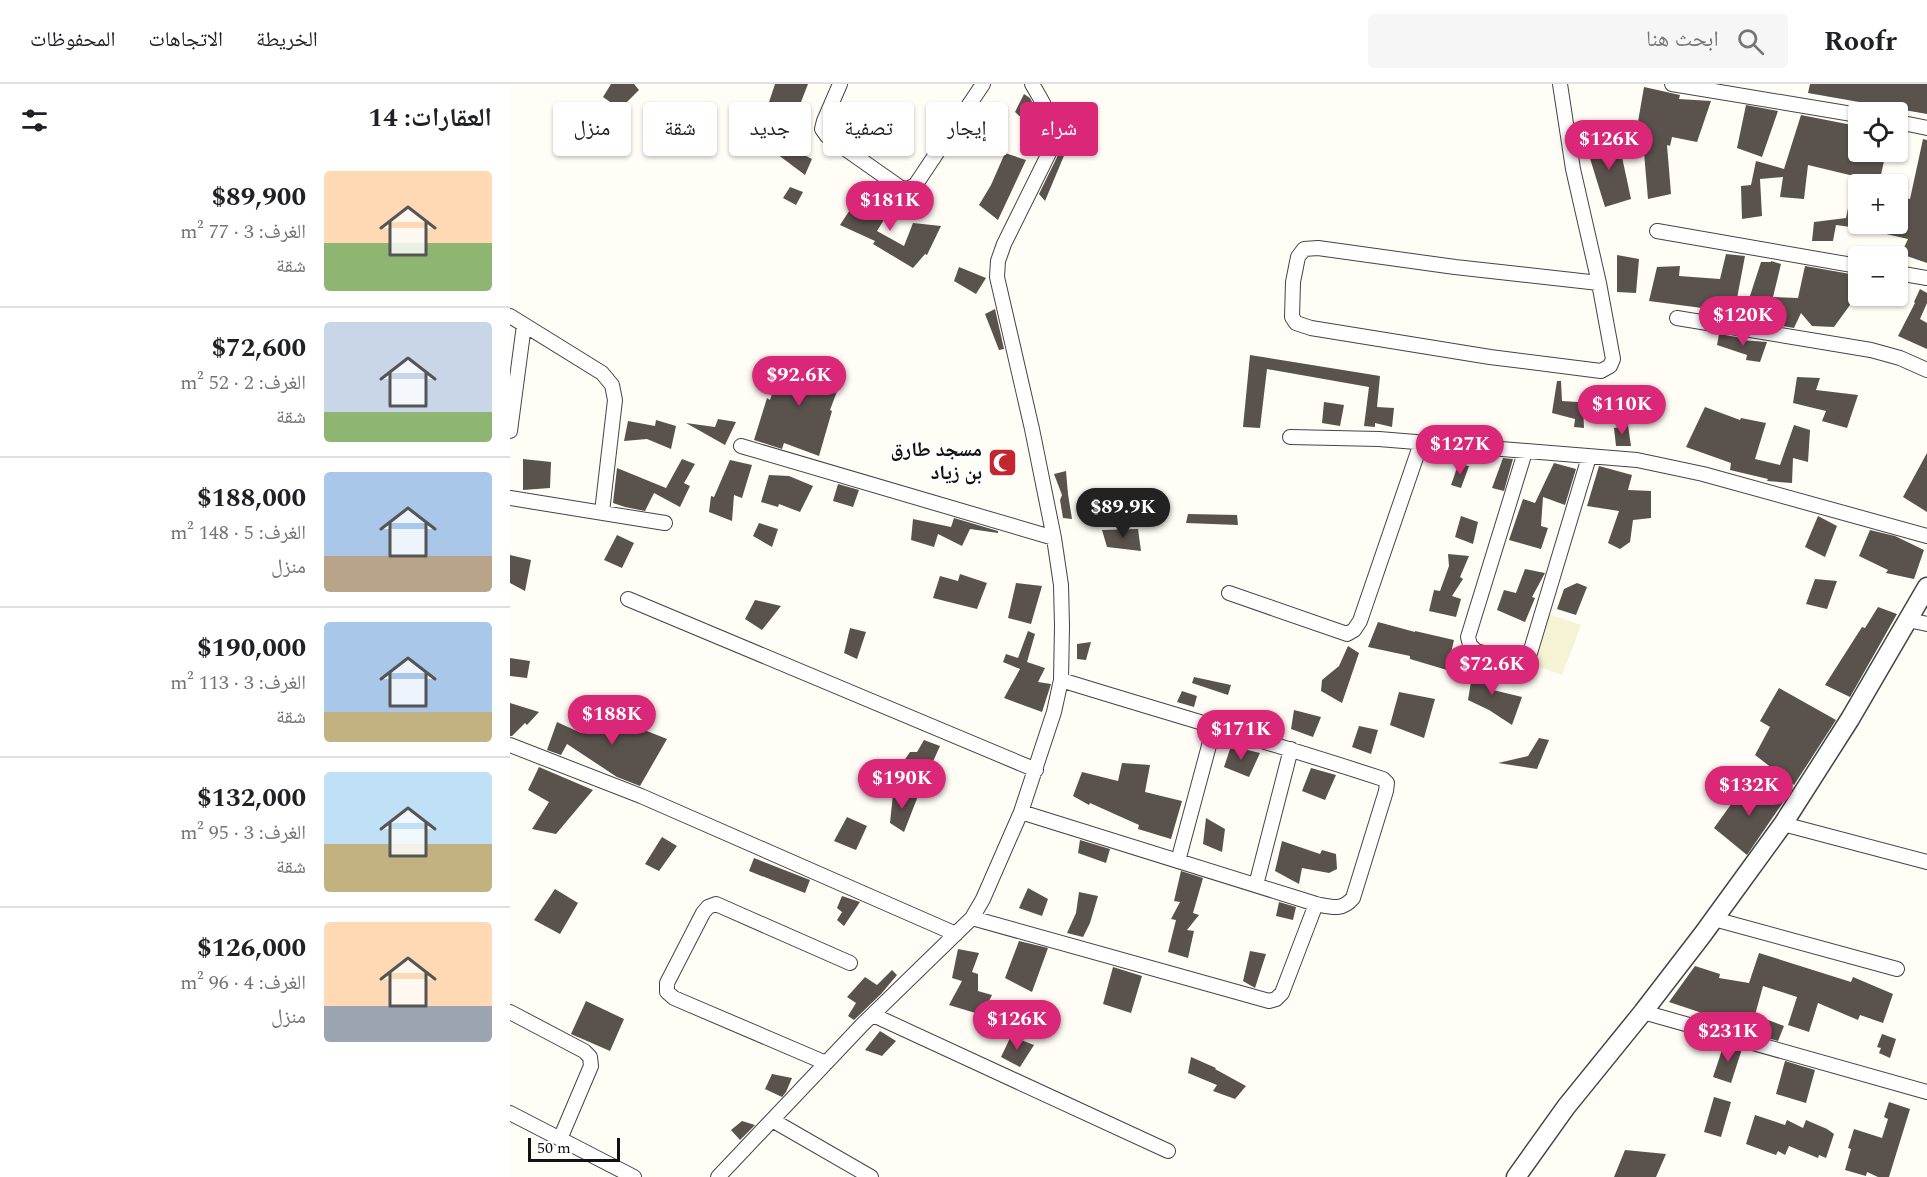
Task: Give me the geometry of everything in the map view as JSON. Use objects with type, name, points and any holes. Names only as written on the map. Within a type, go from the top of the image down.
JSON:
[{"type":"street","points":[[840,84],[822,129],[827,136],[902,188],[909,189],[916,184],[983,84]]},
{"type":"street","points":[[718,1177],[873,1015],[972,918],[983,899],[1021,812],[1054,712],[1060,680],[1061,585],[1032,429],[997,277],[998,261],[1004,244],[1053,145],[1055,134],[1053,123],[1032,84]]},
{"type":"street","points":[[1560,84],[1573,169],[1599,283],[1613,360],[1610,366],[1601,371],[1490,357],[1311,328],[1296,323],[1292,317],[1293,282],[1298,257],[1304,249],[1318,248],[1455,267],[1599,283]]},
{"type":"street","points":[[1672,84],[1848,113]]},
{"type":"street","points":[[1764,99],[1766,84]]},
{"type":"street","points":[[1908,124],[1927,128]]},
{"type":"street","points":[[1657,231],[1848,264]]},
{"type":"street","points":[[1908,275],[1927,278]]},
{"type":"street","points":[[510,316],[602,373],[612,385],[615,400],[602,512]]},
{"type":"street","points":[[1677,318],[1871,350],[1900,358],[1927,370]]},
{"type":"street","points":[[510,431],[512,387],[524,325]]},
{"type":"street","points":[[1290,437],[1379,439],[1637,460],[1670,466],[1843,511],[1927,536]]},
{"type":"street","points":[[1229,593],[1347,634],[1354,630],[1360,621],[1421,443]]},
{"type":"street","points":[[741,446],[1054,538]]},
{"type":"street","points":[[1525,452],[1468,637],[1470,645],[1476,651],[1518,663],[1525,661],[1530,653],[1588,457]]},
{"type":"street","points":[[510,498],[665,523]]},
{"type":"street","points":[[1516,1177],[1566,1107],[1643,1012],[1783,824],[1850,719],[1927,587]]},
{"type":"street","points":[[628,599],[1036,770]]},
{"type":"street","points":[[1908,620],[1927,624]]},
{"type":"street","points":[[1021,812],[1316,904],[1340,908],[1347,905],[1353,898],[1387,783],[1383,779],[1291,749],[1060,680]]},
{"type":"street","points":[[1178,861],[1214,727]]},
{"type":"street","points":[[510,745],[641,796],[957,934]]},
{"type":"street","points":[[1256,885],[1291,749]]},
{"type":"street","points":[[1783,824],[1927,862]]},
{"type":"street","points":[[826,1063],[674,998],[668,992],[667,983],[703,913],[708,907],[716,904],[850,963]]},
{"type":"street","points":[[972,918],[1269,1001],[1276,999],[1282,993],[1316,904]]},
{"type":"street","points":[[1714,919],[1897,969]]},
{"type":"street","points":[[510,1012],[584,1051],[590,1057],[591,1066],[560,1139]]},
{"type":"street","points":[[1643,1012],[1927,1092]]},
{"type":"street","points":[[873,1015],[1168,1151]]},
{"type":"street","points":[[510,1113],[634,1177]]},
{"type":"street","points":[[772,1120],[871,1177]]},
{"type":"shaded area","points":[[1549,614],[1581,625],[1562,675],[1529,663]]},
{"type":"building","points":[[611,84],[634,84],[639,90],[627,102],[610,102],[603,97]]},
{"type":"building","points":[[775,84],[808,84],[801,102],[769,102]]},
{"type":"building","points":[[1810,84],[1927,84],[1927,114],[1908,111],[1908,102],[1859,102],[1808,93]]},
{"type":"building","points":[[1644,87],[1680,95],[1679,99],[1711,101],[1697,142],[1672,137],[1670,146],[1667,145],[1671,194],[1648,199],[1643,141],[1635,139]]},
{"type":"building","points":[[1024,94],[1032,102],[1020,102]]},
{"type":"building","points":[[1020,102],[1020,116],[1015,112]]},
{"type":"building","points":[[1746,105],[1778,111],[1762,157],[1737,148]]},
{"type":"building","points":[[1801,115],[1848,124],[1848,162],[1884,162],[1881,174],[1848,175],[1808,165],[1804,199],[1780,197],[1783,177],[1760,179],[1762,216],[1742,219],[1741,186],[1751,185],[1756,161],[1784,169]]},
{"type":"building","points":[[1584,139],[1619,143],[1631,199],[1605,207]]},
{"type":"building","points":[[1923,139],[1927,140],[1927,263],[1908,256],[1908,246],[1905,246],[1908,239],[1886,234],[1908,234],[1908,199],[1910,199]]},
{"type":"building","points":[[1008,154],[1026,160],[998,220],[979,205],[1004,156],[1008,156]]},
{"type":"building","points":[[780,156],[806,156],[812,159],[805,175]]},
{"type":"building","points":[[1058,156],[1064,156],[1045,201],[1039,194]]},
{"type":"building","points":[[790,187],[803,192],[796,205],[783,198]]},
{"type":"building","points":[[859,196],[890,210],[877,231],[904,246],[913,223],[941,226],[927,255],[925,254],[913,268],[873,244],[875,241],[840,225]]},
{"type":"building","points":[[1848,208],[1848,227],[1836,225],[1833,241],[1812,241],[1814,222],[1846,218]]},
{"type":"building","points":[[1726,254],[1745,256],[1735,309],[1703,305],[1702,308],[1649,301],[1657,267],[1680,266],[1679,276],[1720,279]]},
{"type":"building","points":[[1617,255],[1639,259],[1636,293],[1617,292]]},
{"type":"building","points":[[1761,262],[1781,264],[1773,297],[1798,298],[1805,266],[1848,274],[1849,306],[1834,327],[1812,326],[1801,313],[1794,328],[1753,317],[1756,303],[1748,302]]},
{"type":"building","points":[[959,267],[986,278],[976,294],[954,281]]},
{"type":"building","points":[[1920,289],[1927,293],[1927,303],[1920,319],[1927,323],[1927,349],[1898,336]]},
{"type":"building","points":[[995,309],[1004,349],[999,350],[985,314]]},
{"type":"building","points":[[1719,334],[1742,338],[1741,340],[1767,342],[1760,362],[1746,360],[1747,355],[1717,345]]},
{"type":"building","points":[[1250,355],[1380,376],[1377,407],[1394,408],[1392,427],[1375,423],[1375,427],[1364,426],[1369,387],[1267,369],[1260,428],[1243,427]]},
{"type":"building","points":[[784,357],[812,362],[842,378],[830,410],[832,411],[819,456],[784,443],[782,449],[754,440],[767,398],[770,400]]},
{"type":"building","points":[[1797,377],[1820,378],[1816,390],[1858,395],[1847,428],[1822,421],[1826,411],[1793,403]]},
{"type":"building","points":[[1557,381],[1561,381],[1562,401],[1578,402],[1578,406],[1583,406],[1584,428],[1574,427],[1575,419],[1552,413]]},
{"type":"building","points":[[1324,402],[1344,405],[1340,426],[1322,423]]},
{"type":"building","points":[[1705,407],[1740,420],[1741,418],[1766,423],[1755,459],[1780,465],[1794,425],[1810,430],[1808,462],[1793,458],[1792,483],[1767,481],[1768,479],[1730,470],[1731,463],[1686,447]]},
{"type":"building","points":[[718,419],[736,422],[725,445],[686,423],[715,427]]},
{"type":"building","points":[[656,420],[676,426],[671,449],[647,439],[624,441],[628,421],[655,426]]},
{"type":"building","points":[[1628,425],[1631,446],[1616,446],[1614,428]]},
{"type":"building","points":[[1927,453],[1927,512],[1903,497]]},
{"type":"building","points":[[1503,458],[1513,459],[1504,491],[1492,488]]},
{"type":"building","points":[[523,459],[551,462],[550,488],[523,490]]},
{"type":"building","points":[[682,459],[695,464],[684,483],[690,486],[680,507],[654,493],[645,511],[613,503],[617,468],[666,488]]},
{"type":"building","points":[[730,460],[752,465],[742,498],[734,495],[732,521],[709,512],[711,496],[714,497]]},
{"type":"building","points":[[1554,463],[1576,469],[1565,505],[1543,497],[1541,526],[1548,528],[1541,549],[1509,540],[1523,499],[1535,503]]},
{"type":"building","points":[[1458,465],[1469,466],[1461,488],[1451,485]]},
{"type":"building","points":[[1599,466],[1632,475],[1628,490],[1651,491],[1651,518],[1633,520],[1630,542],[1620,549],[1608,543],[1619,511],[1587,506]]},
{"type":"building","points":[[1066,471],[1072,519],[1063,518],[1060,500],[1062,495],[1054,474]]},
{"type":"building","points":[[769,475],[789,476],[813,486],[800,512],[779,504],[778,507],[761,502]]},
{"type":"building","points":[[838,484],[859,490],[853,507],[833,501]]},
{"type":"building","points":[[1188,514],[1237,515],[1238,525],[1186,523]]},
{"type":"building","points":[[1461,516],[1478,522],[1473,544],[1455,537]]},
{"type":"building","points":[[1818,516],[1837,526],[1825,557],[1805,547]]},
{"type":"building","points":[[954,518],[998,531],[998,533],[970,529],[962,546],[938,534],[934,547],[911,540],[913,519],[951,527]]},
{"type":"building","points":[[759,523],[778,529],[772,547],[753,536]]},
{"type":"building","points":[[1138,529],[1141,551],[1107,547],[1102,530]]},
{"type":"building","points":[[1870,530],[1895,536],[1924,550],[1914,579],[1886,573],[1888,570],[1859,556]]},
{"type":"building","points":[[617,535],[634,543],[622,568],[604,560]]},
{"type":"building","points":[[1448,554],[1469,556],[1460,577],[1463,579],[1452,596],[1461,599],[1456,617],[1429,611],[1434,590],[1440,591],[1449,566]]},
{"type":"building","points":[[510,555],[531,560],[525,591],[510,583]]},
{"type":"building","points":[[1525,569],[1545,573],[1532,597],[1535,598],[1525,622],[1497,610],[1504,590],[1516,593]]},
{"type":"building","points":[[960,574],[987,583],[977,609],[933,598],[940,576],[958,581]]},
{"type":"building","points":[[1815,579],[1837,581],[1827,609],[1806,604]]},
{"type":"building","points":[[1016,583],[1042,586],[1031,624],[1008,618]]},
{"type":"building","points":[[1577,583],[1587,587],[1576,615],[1557,609],[1564,589]]},
{"type":"building","points":[[755,600],[781,606],[762,630],[745,619]]},
{"type":"building","points":[[1878,607],[1897,614],[1850,697],[1825,685],[1862,627],[1865,628]]},
{"type":"building","points":[[1378,622],[1454,640],[1447,670],[1410,659],[1410,656],[1368,647]]},
{"type":"building","points":[[850,628],[866,632],[857,659],[844,653]]},
{"type":"building","points":[[1028,631],[1035,634],[1027,662],[1045,668],[1038,682],[1051,684],[1042,712],[1004,698],[1020,669],[1003,662],[1006,654],[1018,658]]},
{"type":"building","points":[[1091,642],[1086,660],[1077,659],[1077,644]]},
{"type":"building","points":[[1348,646],[1359,653],[1342,703],[1321,691],[1322,680],[1339,666]]},
{"type":"building","points":[[510,658],[530,661],[527,678],[510,676]]},
{"type":"building","points":[[1475,665],[1493,675],[1489,689],[1522,697],[1512,725],[1468,700],[1471,682],[1467,681]]},
{"type":"building","points":[[1194,677],[1231,685],[1228,695],[1192,683]]},
{"type":"building","points":[[1779,688],[1836,720],[1794,785],[1755,755],[1770,727],[1760,721]]},
{"type":"building","points":[[1182,691],[1197,696],[1194,707],[1177,702]]},
{"type":"building","points":[[1399,692],[1435,699],[1424,738],[1390,725]]},
{"type":"building","points":[[510,703],[539,712],[512,736],[510,736]]},
{"type":"building","points":[[592,709],[667,739],[640,786],[617,777],[567,744],[561,755],[547,750],[557,722],[581,733]]},
{"type":"building","points":[[1294,710],[1321,717],[1313,737],[1291,729]]},
{"type":"building","points":[[1359,726],[1378,730],[1371,754],[1352,747]]},
{"type":"building","points":[[1539,738],[1549,740],[1537,769],[1498,763],[1528,756]]},
{"type":"building","points":[[924,740],[940,746],[926,777],[903,762],[910,752],[917,752]]},
{"type":"building","points":[[1231,746],[1260,753],[1249,777],[1224,767]]},
{"type":"building","points":[[1122,763],[1150,765],[1145,792],[1182,801],[1171,839],[1138,829],[1139,825],[1090,803],[1089,805],[1073,796],[1082,772],[1118,781]]},
{"type":"building","points":[[539,767],[593,790],[556,834],[532,829],[549,802],[528,790]]},
{"type":"building","points":[[1311,768],[1336,775],[1325,800],[1302,791]]},
{"type":"building","points":[[1769,785],[1784,801],[1747,855],[1714,828],[1732,803],[1746,793]]},
{"type":"building","points":[[893,794],[918,796],[904,832],[890,823]]},
{"type":"building","points":[[847,817],[867,826],[856,850],[834,841]]},
{"type":"building","points":[[1206,818],[1225,829],[1222,852],[1203,844]]},
{"type":"building","points":[[662,837],[677,846],[659,871],[645,864]]},
{"type":"building","points":[[1080,840],[1110,849],[1106,863],[1078,853]]},
{"type":"building","points":[[1282,841],[1320,854],[1322,850],[1336,854],[1337,869],[1329,873],[1302,868],[1299,884],[1275,871]]},
{"type":"building","points":[[754,858],[810,880],[805,893],[749,871]]},
{"type":"building","points":[[1181,871],[1203,878],[1193,913],[1199,915],[1187,930],[1194,931],[1188,958],[1168,952],[1176,920],[1171,919],[1180,902],[1174,901]]},
{"type":"building","points":[[1028,888],[1048,899],[1042,916],[1019,908]]},
{"type":"building","points":[[555,889],[578,903],[560,934],[534,920]]},
{"type":"building","points":[[1079,892],[1098,896],[1083,937],[1067,933],[1076,913]]},
{"type":"building","points":[[842,896],[860,902],[844,926],[837,920],[842,912],[837,908]]},
{"type":"building","points":[[1279,902],[1296,907],[1293,920],[1276,916]]},
{"type":"building","points":[[1019,941],[1048,948],[1032,992],[1005,978]]},
{"type":"building","points":[[958,949],[979,953],[972,972],[978,974],[978,991],[992,995],[982,1015],[949,1005],[962,981],[952,978]]},
{"type":"building","points":[[1250,951],[1266,954],[1255,988],[1243,981]]},
{"type":"building","points":[[1759,953],[1851,982],[1853,977],[1893,994],[1883,1023],[1860,1015],[1858,1020],[1818,1003],[1809,1032],[1788,1025],[1797,997],[1763,986],[1755,1015],[1784,1026],[1778,1041],[1729,1027],[1730,1025],[1704,1016],[1705,1014],[1669,1002],[1695,966],[1720,974],[1719,978],[1749,983]]},
{"type":"building","points":[[1113,967],[1142,976],[1131,1013],[1103,1004]]},
{"type":"building","points":[[892,970],[897,975],[881,994],[854,1020],[848,1016],[856,1003],[847,997],[865,977],[877,985]]},
{"type":"building","points":[[586,1001],[624,1019],[610,1051],[571,1034]]},
{"type":"building","points":[[880,1031],[896,1041],[882,1056],[865,1050]]},
{"type":"building","points":[[1882,1034],[1896,1039],[1890,1058],[1879,1053],[1881,1048],[1877,1047]]},
{"type":"building","points":[[1011,1036],[1034,1045],[1020,1067],[1001,1057]]},
{"type":"building","points":[[1724,1044],[1742,1049],[1731,1083],[1713,1077]]},
{"type":"building","points":[[1191,1057],[1216,1068],[1246,1086],[1235,1099],[1213,1091],[1217,1085],[1188,1073]]},
{"type":"building","points":[[1785,1061],[1815,1070],[1806,1103],[1776,1094]]},
{"type":"building","points":[[772,1074],[792,1078],[782,1097],[765,1089]]},
{"type":"building","points":[[1714,1097],[1731,1102],[1721,1137],[1704,1132]]},
{"type":"building","points":[[1889,1102],[1910,1109],[1889,1177],[1878,1177],[1867,1172],[1866,1176],[1845,1170],[1854,1129],[1882,1138],[1888,1119],[1884,1117]]},
{"type":"building","points":[[1755,1115],[1785,1125],[1787,1120],[1803,1128],[1806,1120],[1827,1129],[1834,1134],[1826,1158],[1819,1155],[1818,1158],[1789,1146],[1785,1155],[1778,1151],[1776,1155],[1746,1144]]},
{"type":"building","points":[[742,1121],[755,1125],[740,1140],[731,1130]]},
{"type":"building","points":[[1625,1150],[1666,1154],[1656,1177],[1614,1177]]},
{"type":"place","name":"مسجد طارق بن زياد","points":[[1003,462]]}]
